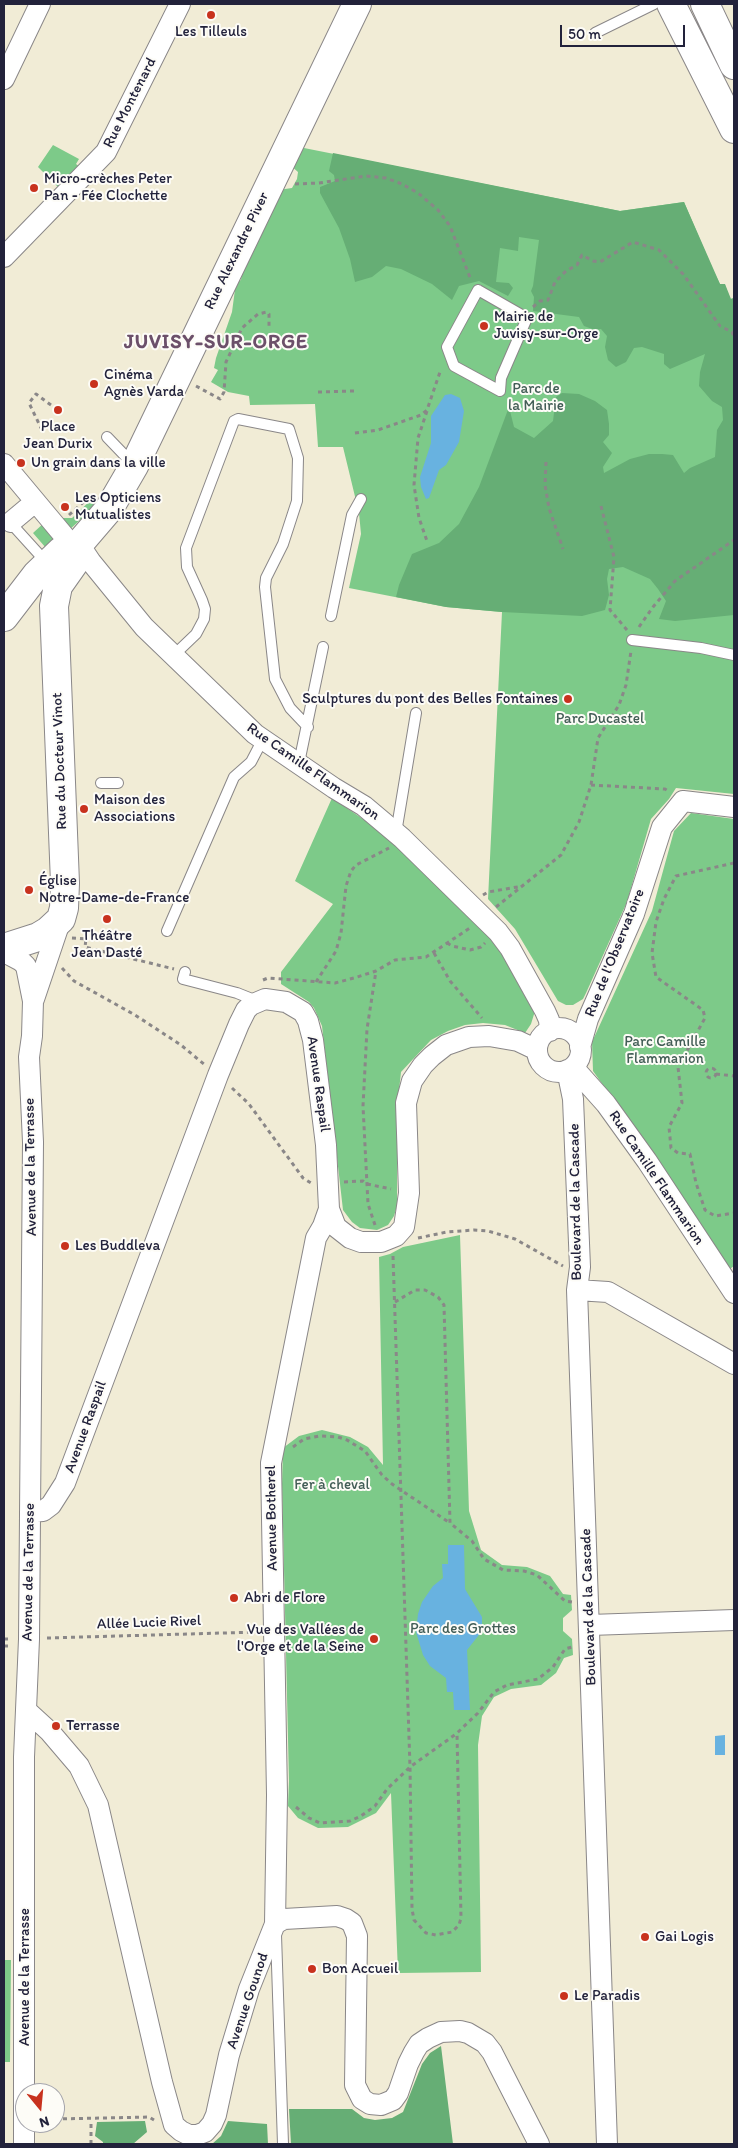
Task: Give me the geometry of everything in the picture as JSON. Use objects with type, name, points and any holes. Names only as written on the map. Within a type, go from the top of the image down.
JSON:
[{"type":"street","points":[[4,79],[40,4]]},
{"type":"street","name":"Rue Montenard","points":[[4,257],[106,152],[180,4]]},
{"type":"street","name":"Rue Alexandre Piver","points":[[72,540],[109,509],[134,466],[357,4]]},
{"type":"street","points":[[671,4],[734,130]]},
{"type":"street","points":[[705,4],[731,49]]},
{"type":"street","name":"Rue Camille Flammarion","points":[[4,464],[35,502],[91,562],[144,627],[255,734],[334,788],[364,806],[393,839],[498,932],[510,948],[545,1011],[549,1020],[550,1031]]},
{"type":"street","points":[[7,520],[35,502]]},
{"type":"street","points":[[7,622],[37,574],[72,540]]},
{"type":"street","name":"Rue du Docteur Vinot","points":[[61,919],[64,908],[68,784],[54,621],[55,597],[58,586],[77,559],[72,540]]},
{"type":"street","points":[[7,622],[34,613],[48,616],[54,621]]},
{"type":"street","points":[[683,801],[734,806]]},
{"type":"street","name":"Rue de l'Observatoire","points":[[580,1047],[588,1019],[634,914],[662,827],[683,801]]},
{"type":"street","points":[[4,950],[38,937],[61,919]]},
{"type":"street","name":"Avenue de la Terrasse","points":[[24,2144],[24,1757],[30,1512],[33,1121],[29,1093],[29,1057],[34,1001],[61,919]]},
{"type":"street","name":"Avenue de la Terrasse","points":[[4,950],[26,966],[34,1001]]},
{"type":"street","name":"Avenue Raspail","points":[[30,1512],[43,1511],[51,1505],[65,1483],[222,1067],[246,1010],[257,1001],[274,999],[295,1005],[303,1012],[311,1030],[326,1146],[329,1209],[336,1226],[350,1238],[361,1242],[381,1242],[396,1236]]},
{"type":"street","points":[[561,1028],[568,1030],[578,1040],[580,1047],[580,1054],[570,1069],[560,1072],[546,1069],[538,1057],[537,1050],[541,1037],[550,1031],[561,1028]]},
{"type":"street","points":[[396,1236],[404,1227],[409,1193],[406,1103],[412,1081],[423,1065],[446,1045],[469,1037],[489,1036],[518,1041],[537,1050]]},
{"type":"street","name":"Rue Camille Flammarion","points":[[570,1069],[596,1091],[647,1161],[734,1293]]},
{"type":"street","name":"Boulevard de la Cascade","points":[[570,1069],[574,1107],[580,1267],[577,1290],[607,2144]]},
{"type":"street","points":[[574,1107],[576,1100],[581,1096],[596,1091]]},
{"type":"street","name":"Avenue Botherel","points":[[275,1924],[277,1795],[270,1463],[316,1238],[329,1209]]},
{"type":"street","points":[[577,1290],[608,1292],[734,1364]]},
{"type":"street","points":[[590,1625],[734,1620]]},
{"type":"street","name":"Avenue Gounod","points":[[26,1710],[50,1732],[79,1766],[98,1805],[145,2014],[168,2105],[174,2124],[181,2131],[189,2135],[205,2132],[212,2124],[216,2115],[229,2055],[249,1989],[275,1924]]},
{"type":"street","points":[[275,1924],[284,1920],[337,1916],[346,1918],[356,1930],[355,2085],[362,2099],[375,2105],[393,2100],[398,2093],[408,2064],[419,2044],[441,2032],[460,2031],[468,2033],[485,2043],[492,2052],[539,2144]]},
{"type":"lane","points":[[595,33],[654,4]]},
{"type":"lane","points":[[478,290],[527,318],[501,378],[500,391],[454,366],[450,356],[448,347],[478,290]]},
{"type":"lane","points":[[174,656],[196,634],[204,619],[202,600],[187,567],[186,548],[188,538],[234,421],[238,419],[290,429],[298,458],[297,500],[283,544],[266,578],[265,587],[275,679],[290,708],[308,727]]},
{"type":"lane","points":[[107,436],[134,466]]},
{"type":"lane","points":[[331,616],[352,516],[361,499]]},
{"type":"lane","points":[[7,520],[48,563]]},
{"type":"lane","points":[[632,640],[701,648],[734,655]]},
{"type":"lane","points":[[299,763],[308,727],[323,647]]},
{"type":"lane","points":[[393,839],[416,712]]},
{"type":"lane","points":[[167,931],[234,777],[251,762],[263,739]]},
{"type":"lane","points":[[101,783],[118,783]]},
{"type":"lane","points":[[185,972],[183,979],[236,993],[257,1001]]},
{"type":"lane","points":[[275,1924],[283,2144]]},
{"type":"path","points":[[294,184],[319,183],[366,176],[386,178],[402,184],[418,193],[438,210],[450,226],[467,269]]},
{"type":"path","points":[[531,310],[540,301],[548,300],[555,282],[566,271],[577,265],[582,255],[593,262],[600,262],[633,242],[659,250],[683,274],[720,326],[732,332],[734,337]]},
{"type":"path","points":[[195,385],[220,399],[224,392],[226,362],[242,328],[258,314],[266,312],[269,314],[269,328]]},
{"type":"path","points":[[427,541],[419,518],[414,486],[418,438],[440,372],[450,356]]},
{"type":"path","points":[[318,392],[354,391]]},
{"type":"path","points":[[42,430],[29,403],[36,394],[59,411]]},
{"type":"path","points":[[355,433],[378,430],[414,418],[427,410]]},
{"type":"path","points":[[546,462],[545,485],[549,508],[563,550]]},
{"type":"path","points":[[601,506],[614,557],[610,610],[627,629],[632,640]]},
{"type":"path","points":[[496,907],[525,886],[561,855],[580,822],[591,785],[598,738],[618,705],[626,685],[632,640],[653,607],[675,581],[734,540]]},
{"type":"path","points":[[591,785],[665,789],[683,801]]},
{"type":"path","points":[[393,839],[356,865],[351,871],[346,886],[341,933],[336,951],[315,982],[335,983],[376,971],[395,960],[426,956],[434,953],[470,927]]},
{"type":"path","points":[[734,863],[676,876],[664,899],[656,922],[652,953],[656,977],[703,1010],[705,1018],[678,1067],[682,1103],[669,1127],[671,1148],[678,1153],[690,1154],[696,1183],[706,1210],[715,1216],[734,1213]]},
{"type":"path","points":[[480,896],[488,892],[525,886]]},
{"type":"path","points":[[447,943],[470,950],[481,947]]},
{"type":"path","points":[[85,946],[185,972]]},
{"type":"path","points":[[434,953],[450,982],[481,1016]]},
{"type":"path","points":[[62,968],[74,981],[135,1015],[181,1045],[205,1065]]},
{"type":"path","points":[[376,971],[364,1055],[368,1204],[376,1230],[380,1234],[396,1236],[393,1257],[402,1490],[414,1920],[426,1933],[442,1934],[452,1932],[459,1925],[462,1911],[457,1733]]},
{"type":"path","points":[[716,1074],[734,1076]]},
{"type":"path","points":[[232,1088],[264,1122],[303,1178]]},
{"type":"path","points":[[342,1182],[363,1181],[367,1184],[397,1190]]},
{"type":"path","points":[[417,1239],[447,1232],[474,1230],[488,1232],[515,1239],[564,1266],[580,1267]]},
{"type":"path","points":[[395,1302],[415,1290],[425,1290],[438,1297],[444,1305],[450,1523]]},
{"type":"path","points":[[288,1451],[304,1439],[320,1436],[338,1437],[364,1451],[382,1475],[450,1523],[472,1541],[484,1559],[503,1570],[524,1571],[537,1575],[565,1602],[571,1602]]},
{"type":"path","name":"Allée Lucie Rivel","points":[[44,1638],[254,1632]]},
{"type":"path","points":[[293,1803],[298,1811],[320,1823],[350,1821],[369,1811],[387,1789],[410,1767],[457,1733],[478,1713],[494,1692],[514,1683],[538,1679],[553,1667],[565,1649],[572,1647]]},
{"type":"path","points":[[65,2120],[149,2118]]},
{"type":"path","points":[[91,2120],[91,2144]]},
{"type":"green space","points":[[53,145],[79,159],[76,164],[80,167],[59,188],[38,167]]},
{"type":"green space","name":"Parc de la Mairie","points":[[299,147],[620,211],[684,202],[720,284],[725,285],[730,299],[734,298],[734,794],[676,788],[651,819],[627,902],[583,999],[573,1005],[566,1005],[558,1001],[515,929],[488,899],[502,612],[446,607],[349,588],[361,534],[359,513],[343,447],[318,447],[315,404],[250,405],[249,396],[228,392],[211,382],[218,370],[214,368],[216,358],[232,312],[236,282],[241,280],[243,262],[278,190],[292,188],[297,179],[298,172],[290,165]]},
{"type":"green space","points":[[333,153],[620,211],[684,202],[720,284],[725,284],[731,299],[734,298],[734,615],[675,621],[659,619],[666,601],[658,589],[650,579],[623,567],[609,569],[607,579],[609,595],[605,610],[582,616],[446,607],[396,597],[412,554],[439,543],[459,524],[479,487],[509,407],[514,427],[534,438],[553,421],[556,397],[562,393],[579,394],[595,401],[607,410],[609,435],[603,442],[612,453],[603,467],[604,473],[630,459],[649,454],[662,454],[673,455],[684,473],[690,468],[715,457],[717,430],[723,420],[722,407],[712,401],[699,386],[700,372],[705,354],[670,369],[664,364],[664,354],[642,347],[634,348],[626,362],[616,367],[608,360],[605,347],[607,336],[601,329],[595,330],[584,326],[579,317],[533,311],[534,297],[531,291],[539,240],[519,237],[518,251],[500,248],[496,282],[509,283],[513,288],[508,296],[479,281],[459,286],[452,300],[432,284],[401,269],[386,266],[372,277],[355,282],[350,259],[339,228],[320,193],[320,187],[335,181],[334,175],[329,171]]},
{"type":"green space","points":[[94,497],[93,508],[67,532],[56,518],[72,518]]},
{"type":"green space","points":[[45,522],[59,538],[46,548],[33,533]]},
{"type":"green space","points":[[332,798],[385,834],[496,943],[535,1011],[531,1024],[525,1033],[505,1025],[483,1023],[465,1025],[448,1031],[431,1040],[401,1072],[397,1109],[397,1206],[394,1216],[388,1225],[377,1230],[360,1228],[352,1222],[343,1210],[322,1026],[314,1008],[309,1002],[281,984],[281,972],[333,904],[295,881]]},
{"type":"green space","name":"Parc Camille Flammarion","points":[[691,813],[734,819],[734,1266],[727,1271],[648,1148],[593,1071],[592,1042],[652,911],[674,831]]},
{"type":"green space","name":"Parc des Grottes","points":[[460,1235],[469,1511],[481,1550],[502,1565],[527,1567],[550,1576],[563,1594],[571,1595],[572,1610],[563,1618],[563,1631],[572,1639],[573,1655],[564,1658],[556,1673],[541,1685],[511,1689],[494,1697],[482,1716],[478,1745],[481,1972],[398,1973],[391,1793],[376,1813],[348,1827],[318,1828],[298,1818],[288,1806],[282,1484],[283,1448],[299,1436],[322,1430],[350,1437],[368,1447],[383,1465],[379,1257],[403,1247]]},
{"type":"green space","points":[[4,1960],[11,1960],[10,2062],[4,2062]]},
{"type":"green space","points":[[441,2046],[453,2144],[291,2144],[289,2109],[352,2109],[364,2118],[375,2120],[392,2118],[403,2112],[422,2064],[430,2053]]},
{"type":"green space","points":[[145,2121],[147,2132],[133,2144],[103,2144],[95,2136],[97,2122]]},
{"type":"green space","points":[[228,2121],[267,2124],[268,2144],[212,2144],[221,2136]]},
{"type":"water","points":[[451,394],[460,398],[464,411],[459,442],[446,465],[439,470],[429,498],[426,499],[421,487],[420,477],[431,443],[431,416],[445,395]]},
{"type":"water","points":[[448,1545],[464,1545],[465,1589],[482,1617],[482,1631],[467,1650],[470,1710],[454,1710],[453,1692],[447,1692],[446,1678],[430,1666],[423,1655],[416,1632],[418,1614],[422,1602],[433,1586],[443,1578],[442,1564],[448,1564]]},
{"type":"water","points":[[725,1735],[725,1755],[715,1755],[715,1736]]},
{"type":"place","name":"Les Tilleuls","points":[[211,15]]},
{"type":"place","name":"Micro-crèches Peter Pan - Fée Clochette","points":[[34,188]]},
{"type":"place","name":"Mairie de Juvisy-sur-Orge","points":[[484,326]]},
{"type":"place","name":"Cinéma Agnès Varda","points":[[94,384]]},
{"type":"place","name":"Place Jean Durix","points":[[58,410]]},
{"type":"place","name":"Un grain dans la ville","points":[[21,463]]},
{"type":"place","name":"Les Opticiens Mutualistes","points":[[65,507]]},
{"type":"place","name":"Sculptures du pont des Belles Fontaines","points":[[568,699]]},
{"type":"place","name":"Maison des Associations","points":[[84,809]]},
{"type":"place","name":"Église Notre-Dame-de-France","points":[[29,890]]},
{"type":"place","name":"Théâtre Jean Dasté","points":[[107,919]]},
{"type":"place","name":"Les Buddleva","points":[[65,1246]]},
{"type":"place","name":"Abri de Flore","points":[[234,1598]]},
{"type":"place","name":"Vue des Vallées de l'Orge et de la Seine","points":[[374,1639]]},
{"type":"place","name":"Terrasse","points":[[56,1726]]},
{"type":"place","name":"Gai Logis","points":[[645,1937]]},
{"type":"place","name":"Bon Accueil","points":[[312,1969]]},
{"type":"place","name":"Le Paradis","points":[[564,1996]]},
{"type":"district","name":"JUVISY-SUR-ORGE","points":[[216,343]]},
{"type":"park label","name":"Parc Ducastel","points":[[600,719]]},
{"type":"park label","name":"Fer à cheval","points":[[332,1485]]}]
